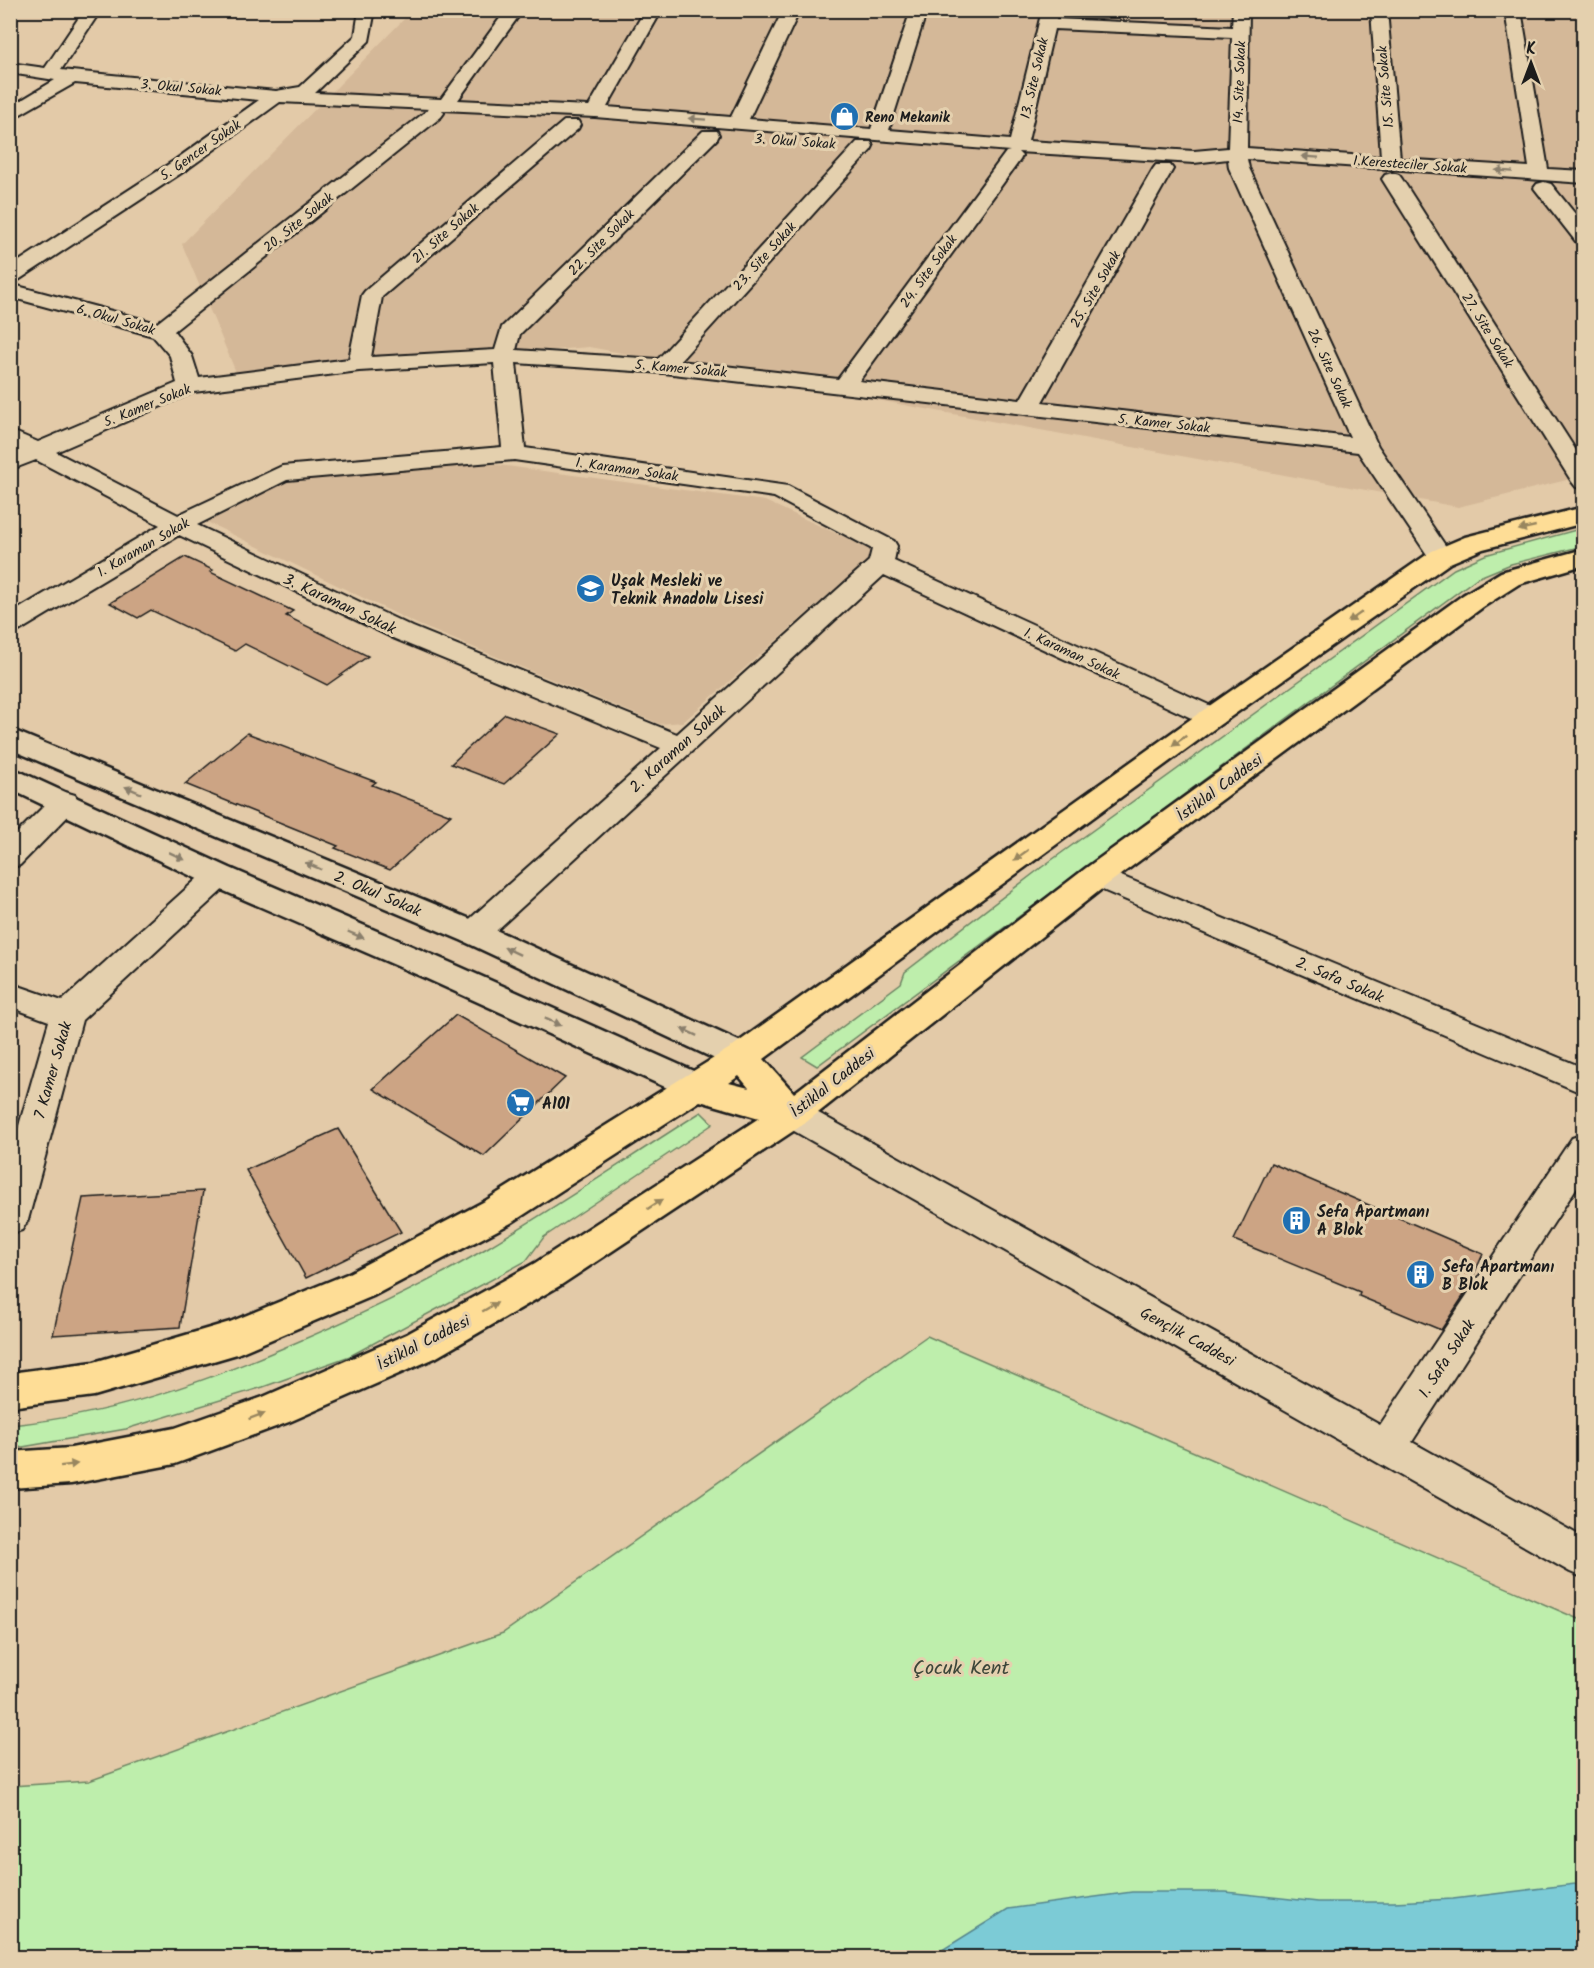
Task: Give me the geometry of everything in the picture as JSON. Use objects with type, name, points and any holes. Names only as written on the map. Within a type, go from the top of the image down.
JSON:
[{"type":"main road","points":[[10,1390],[94,1380],[237,1337],[360,1285],[498,1212],[742,1057],[1212,717],[1441,557],[1474,543],[1584,515]]},
{"type":"main road","name":"İstiklal Caddesi","points":[[10,1470],[71,1466],[176,1446],[275,1410],[421,1346],[548,1274],[792,1114],[1097,876],[1473,601],[1510,578],[1584,557]]},
{"type":"main road","points":[[742,1057],[792,1114]]},
{"type":"main road","points":[[697,1087],[792,1114]]},
{"type":"street","points":[[49,74],[93,10]]},
{"type":"street","name":"5. Gencer Sokak","points":[[10,277],[182,164],[276,96],[306,91],[363,37],[367,10]]},
{"type":"street","name":"20. Site Sokak","points":[[162,331],[441,109],[515,10]]},
{"type":"street","points":[[595,112],[654,10]]},
{"type":"street","points":[[738,122],[792,10]]},
{"type":"street","points":[[872,140],[920,10]]},
{"type":"street","name":"14. Site Sokak","points":[[1238,160],[1241,10]]},
{"type":"street","name":"15. Site Sokak","points":[[1379,10],[1392,171]]},
{"type":"street","points":[[1513,10],[1544,186],[1584,239]]},
{"type":"street","points":[[1048,17],[1240,32]]},
{"type":"street","name":"13. Site Sokak","points":[[1015,151],[1048,17]]},
{"type":"street","points":[[30,71],[43,51]]},
{"type":"street","name":"3. Okul Sokak","points":[[10,68],[72,77],[441,109],[571,125],[710,135],[872,140],[1015,151],[1238,160]]},
{"type":"street","points":[[10,115],[72,77]]},
{"type":"street","name":"3. Okul Sokak","points":[[441,109],[595,112],[738,122],[872,140]]},
{"type":"street","name":"21. Site Sokak","points":[[359,364],[372,295],[571,125]]},
{"type":"street","name":"22. Site Sokak","points":[[504,356],[510,332],[710,135]]},
{"type":"street","name":"23. Site Sokak","points":[[664,366],[872,140]]},
{"type":"street","name":"3. Okul Sokak","points":[[1015,151],[1163,169],[1200,170],[1238,160]]},
{"type":"street","name":"24. Site Sokak","points":[[844,386],[1015,151]]},
{"type":"street","name":"1.Keresteciler Sokak","points":[[1238,160],[1392,171],[1544,186],[1584,177]]},
{"type":"street","name":"26. Site Sokak","points":[[1238,160],[1366,446],[1441,557]]},
{"type":"street","name":"25. Site Sokak","points":[[1027,408],[1163,169]]},
{"type":"street","name":"27. Site Sokak","points":[[1392,171],[1584,482]]},
{"type":"street","points":[[1544,186],[1582,196]]},
{"type":"street","name":"6. Okul Sokak","points":[[10,290],[162,331],[171,340],[186,365],[189,386]]},
{"type":"street","points":[[504,356],[514,453]]},
{"type":"street","name":"5. Kamer Sokak","points":[[10,463],[189,386],[359,364],[504,356],[664,366],[1366,446]]},
{"type":"street","name":"3. Karaman Sokak","points":[[10,437],[178,525],[404,633],[680,745]]},
{"type":"street","name":"1. Karaman Sokak","points":[[10,625],[178,525],[282,472],[514,453],[780,490],[885,546],[880,564],[1212,717]]},
{"type":"street","name":"2. Karaman Sokak","points":[[474,933],[880,564]]},
{"type":"street","name":"2. Okul Sokak","points":[[10,738],[474,933],[742,1057]]},
{"type":"street","points":[[10,777],[219,876],[437,970],[697,1087]]},
{"type":"street","points":[[10,858],[65,802]]},
{"type":"street","name":"7 Kamer Sokak","points":[[10,1220],[67,1015],[219,876]]},
{"type":"street","name":"2. Safa Sokak","points":[[1097,876],[1584,1082]]},
{"type":"street","points":[[437,970],[474,933]]},
{"type":"street","points":[[10,994],[67,1015]]},
{"type":"street","points":[[10,1019],[67,1015]]},
{"type":"street","name":"Gençlik Caddesi","points":[[792,1114],[1584,1559]]},
{"type":"street","name":"1. Safa Sokak","points":[[1387,1447],[1584,1147]]},
{"type":"shaded area","points":[[412,11],[1583,11],[1583,476],[1458,507],[589,347],[238,377],[182,244]]},
{"type":"shaded area","name":"Uşak Mesleki ve Teknik Anadolu Lisesi","points":[[491,464],[765,501],[877,552],[683,722],[660,724],[419,625],[207,522],[285,480]]},
{"type":"green space","points":[[1583,528],[1583,546],[1511,564],[1477,578],[817,1066],[802,1057],[901,983],[905,972],[1042,867],[1454,569],[1485,555]]},
{"type":"green space","points":[[701,1112],[713,1124],[544,1237],[526,1261],[350,1356],[263,1387],[126,1429],[11,1449],[11,1425],[118,1406],[186,1385],[288,1346],[389,1300],[487,1248]]},
{"type":"green space","name":"Çocuk Kent","points":[[927,1336],[1583,1621],[1583,1957],[11,1958],[11,1786],[89,1781],[503,1633]]},
{"type":"water","points":[[1583,1883],[1583,1957],[931,1957],[1008,1909],[1132,1892],[1226,1892],[1318,1902],[1394,1902],[1453,1899]]},
{"type":"building","points":[[185,557],[213,570],[210,572],[293,611],[286,616],[368,656],[327,685],[245,644],[235,651],[151,610],[138,618],[110,603]]},
{"type":"building","points":[[505,714],[560,734],[504,784],[451,764]]},
{"type":"building","points":[[247,733],[376,782],[372,785],[451,815],[390,870],[335,848],[338,846],[185,784]]},
{"type":"building","points":[[456,1015],[565,1078],[484,1156],[373,1089]]},
{"type":"building","points":[[338,1129],[401,1232],[306,1278],[246,1170]]},
{"type":"building","points":[[1271,1163],[1483,1254],[1466,1292],[1441,1330],[1359,1296],[1360,1292],[1234,1240]]},
{"type":"building","points":[[203,1191],[180,1327],[53,1335],[83,1198]]},
{"type":"place","name":"Reno Mekanik","points":[[844,117]]},
{"type":"place","name":"Uşak Mesleki ve Teknik Anadolu Lisesi","points":[[590,589]]},
{"type":"place","name":"A101","points":[[521,1103]]},
{"type":"place","name":"Sefa Apartmanı A Blok","points":[[1296,1220]]},
{"type":"place","name":"Sefa Apartmanı B Blok","points":[[1421,1275]]}]
